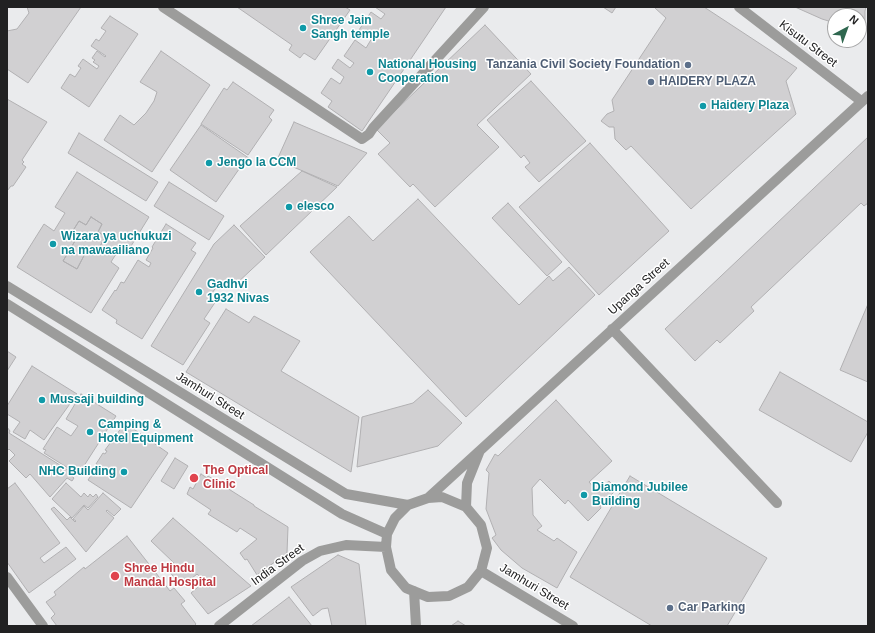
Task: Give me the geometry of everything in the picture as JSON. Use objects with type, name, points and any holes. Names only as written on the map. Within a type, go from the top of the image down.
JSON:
[{"type":"street","points":[[163,7],[362,139],[369,134],[484,7]]},
{"type":"street","name":"Kisutu Street","points":[[739,7],[865,98]]},
{"type":"street","name":"Upanga Street","points":[[428,498],[865,98]]},
{"type":"street","name":"Jamhuri Street","points":[[7,286],[346,494],[408,505]]},
{"type":"street","points":[[7,304],[342,514],[387,534]]},
{"type":"street","points":[[612,328],[777,503]]},
{"type":"street","points":[[466,507],[467,483],[480,449]]},
{"type":"street","points":[[442,497],[466,507],[481,525],[487,548],[481,571],[468,587],[450,596],[428,597],[406,588],[391,570],[386,547],[387,534],[395,518],[408,505],[428,498],[442,497]]},
{"type":"street","name":"India Street","points":[[219,626],[302,561],[320,551],[346,545],[386,547]]},
{"type":"street","name":"Jamhuri Street","points":[[481,571],[573,626]]},
{"type":"street","points":[[7,577],[43,626]]},
{"type":"street","points":[[414,591],[416,626]]},
{"type":"building","points":[[27,7],[81,7],[28,83],[7,69],[7,31],[17,29],[29,13]]},
{"type":"building","name":"Shree Jain Sangh temple","points":[[237,7],[345,7],[350,10],[315,60],[304,53],[300,58],[289,50],[292,45]]},
{"type":"building","name":"National Housing Cooperation","points":[[375,7],[446,7],[362,131],[328,107],[332,101],[321,93],[331,78],[340,84],[344,77],[332,68],[338,59],[350,68],[354,63],[344,56],[355,40],[366,48],[372,38],[359,30],[371,12],[381,19],[385,14]]},
{"type":"building","points":[[603,7],[616,7],[612,13]]},
{"type":"building","name":"Haidery Plaza","points":[[704,7],[797,68],[786,81],[796,114],[691,209],[631,146],[626,150],[615,139],[614,127],[609,127],[601,121],[607,114],[614,111],[612,100],[666,18],[655,8]]},
{"type":"building","points":[[795,7],[866,7],[827,8],[827,21]]},
{"type":"building","points":[[110,16],[138,34],[89,107],[61,88],[70,74],[75,77],[81,68],[78,66],[83,59],[97,69],[99,66],[93,62],[95,60],[92,58],[97,51],[105,57],[106,56],[91,46],[96,39],[99,41],[106,31],[101,28]]},
{"type":"building","points":[[485,25],[531,74],[477,125],[499,147],[435,207],[413,184],[410,187],[378,154],[390,143],[376,129]]},
{"type":"building","points":[[161,51],[210,85],[152,172],[104,140],[120,115],[134,125],[146,113],[154,101],[157,92],[140,82]]},
{"type":"building","points":[[531,81],[586,141],[539,182],[525,167],[530,163],[524,155],[521,158],[487,120]]},
{"type":"building","points":[[233,82],[274,110],[269,117],[272,120],[248,155],[201,124],[224,88],[227,90]]},
{"type":"building","points":[[7,99],[47,122],[22,160],[24,162],[22,164],[26,167],[13,186],[11,186],[7,191]]},
{"type":"building","points":[[294,122],[367,153],[338,186],[277,160]]},
{"type":"building","name":"Jengo la CCM","points":[[201,125],[253,161],[250,166],[244,162],[216,202],[170,170]]},
{"type":"building","points":[[79,133],[158,182],[146,201],[68,153]]},
{"type":"building","points":[[868,137],[868,203],[864,206],[861,203],[751,307],[754,311],[720,343],[717,340],[695,361],[665,329]]},
{"type":"building","points":[[590,143],[669,231],[599,295],[519,207]]},
{"type":"building","name":"elesco","points":[[302,171],[337,187],[266,255],[240,226]]},
{"type":"building","name":"Wizara ya uchukuzi na mawaailiano","points":[[77,172],[149,217],[128,251],[121,246],[111,262],[119,268],[91,313],[17,267],[44,224],[54,231],[65,213],[55,207]],"holes":[[[91,217],[102,224],[98,232],[106,236],[96,253],[88,248],[77,269],[63,261],[75,241],[69,237],[79,221],[86,225]]]},
{"type":"building","points":[[169,182],[224,216],[209,240],[154,206]]},
{"type":"building","points":[[418,199],[519,305],[549,276],[553,281],[569,267],[595,295],[466,417],[310,252],[349,216],[373,241]]},
{"type":"building","points":[[508,203],[562,262],[547,276],[492,218]]},
{"type":"building","points":[[91,217],[102,224],[98,232],[106,236],[96,253],[88,248],[77,269],[63,261],[75,241],[69,237],[79,221],[86,225]]},
{"type":"building","name":"Wizara ya uchukuzi na mawaailiano","points":[[166,224],[196,243],[191,250],[196,253],[142,339],[116,323],[117,320],[102,310],[121,282],[124,283],[138,260],[149,267],[151,263],[146,260]]},
{"type":"building","name":"Gadhvi 1932 Nivas","points":[[234,225],[265,257],[236,284],[234,281],[227,288],[221,281],[209,297],[216,301],[204,319],[210,323],[183,365],[151,346],[214,244]]},
{"type":"building","points":[[868,304],[868,382],[840,370]]},
{"type":"building","points":[[226,309],[249,323],[254,316],[300,341],[281,371],[359,417],[351,472],[186,372]]},
{"type":"building","points":[[7,351],[16,357],[7,371]]},
{"type":"building","name":"Mussaji building","points":[[32,366],[77,394],[44,440],[30,430],[25,439],[13,432],[20,422],[7,414],[7,406]]},
{"type":"building","points":[[780,372],[868,422],[868,432],[851,462],[759,410]]},
{"type":"building","points":[[428,390],[462,423],[438,446],[357,467],[362,417],[413,403]]},
{"type":"building","name":"Camping & Hotel Equipment","points":[[81,394],[116,416],[80,472],[78,470],[76,473],[44,453],[46,450],[43,449],[57,427],[71,436],[78,426],[66,419]]},
{"type":"building","name":"Diamond Jubilee Building","points":[[556,400],[612,461],[589,482],[597,491],[609,481],[617,489],[588,521],[568,500],[565,504],[540,479],[532,488],[533,515],[542,526],[537,530],[554,541],[557,538],[577,552],[557,588],[522,568],[501,550],[492,538],[496,535],[486,509],[489,473],[486,470],[495,454],[498,456]]},
{"type":"building","name":"NHC Building","points":[[125,423],[168,453],[131,508],[88,480],[98,465],[96,464],[103,453],[105,454],[107,451],[105,450]]},
{"type":"building","points":[[7,427],[10,431],[9,433],[71,472],[69,474],[74,478],[72,481],[67,478],[50,497],[30,474],[26,478],[9,461],[15,455],[9,449],[7,451]]},
{"type":"building","points":[[175,458],[188,466],[174,489],[161,481]]},
{"type":"building","points":[[201,474],[207,478],[208,476],[288,527],[287,553],[257,575],[247,559],[245,560],[240,553],[257,539],[240,528],[237,532],[208,514],[211,510],[187,494],[190,487],[193,489]]},
{"type":"building","points":[[630,476],[767,558],[727,626],[652,626],[570,577]]},
{"type":"building","points":[[15,483],[60,543],[40,558],[44,563],[66,547],[76,559],[29,593],[7,562],[7,489]]},
{"type":"building","points":[[66,483],[81,497],[84,493],[88,497],[90,494],[93,497],[96,494],[98,497],[88,508],[84,505],[72,518],[52,499]]},
{"type":"building","points":[[103,493],[121,509],[114,516],[107,510],[106,511],[114,518],[86,552],[51,509],[54,507],[67,520],[70,517],[75,522],[76,521],[73,519],[84,506],[88,510]]},
{"type":"building","points":[[173,518],[251,586],[208,614],[191,593],[205,581],[197,574],[181,587],[167,568],[174,563],[151,541]]},
{"type":"building","name":"Shree Hindu Mandal Hospital","points":[[127,536],[170,591],[174,588],[185,601],[181,604],[196,624],[194,626],[57,626],[51,618],[55,614],[46,602],[56,595],[54,592],[84,567],[85,569]]},
{"type":"building","points":[[338,555],[359,564],[366,626],[332,626],[328,608],[322,609],[313,616],[291,587]]},
{"type":"building","points":[[289,597],[312,626],[251,626]]},
{"type":"building","points":[[458,621],[466,626],[451,626]]},
{"type":"place","name":"Shree Jain Sangh temple","points":[[303,28]]},
{"type":"place","name":"Tanzania Civil Society Foundation","points":[[688,65]]},
{"type":"place","name":"National Housing Cooperation","points":[[370,72]]},
{"type":"place","name":"HAIDERY PLAZA","points":[[651,82]]},
{"type":"place","name":"Haidery Plaza","points":[[703,106]]},
{"type":"place","name":"Jengo la CCM","points":[[209,163]]},
{"type":"place","name":"elesco","points":[[289,207]]},
{"type":"place","name":"Wizara ya uchukuzi na mawaailiano","points":[[53,244]]},
{"type":"place","name":"Gadhvi 1932 Nivas","points":[[199,292]]},
{"type":"place","name":"Mussaji building","points":[[42,400]]},
{"type":"place","name":"Camping & Hotel Equipment","points":[[90,432]]},
{"type":"place","name":"NHC Building","points":[[124,472]]},
{"type":"place","name":"The Optical Clinic","points":[[194,478]]},
{"type":"place","name":"Diamond Jubilee Building","points":[[584,495]]},
{"type":"place","name":"Shree Hindu Mandal Hospital","points":[[115,576]]},
{"type":"place","name":"Car Parking","points":[[670,608]]}]
